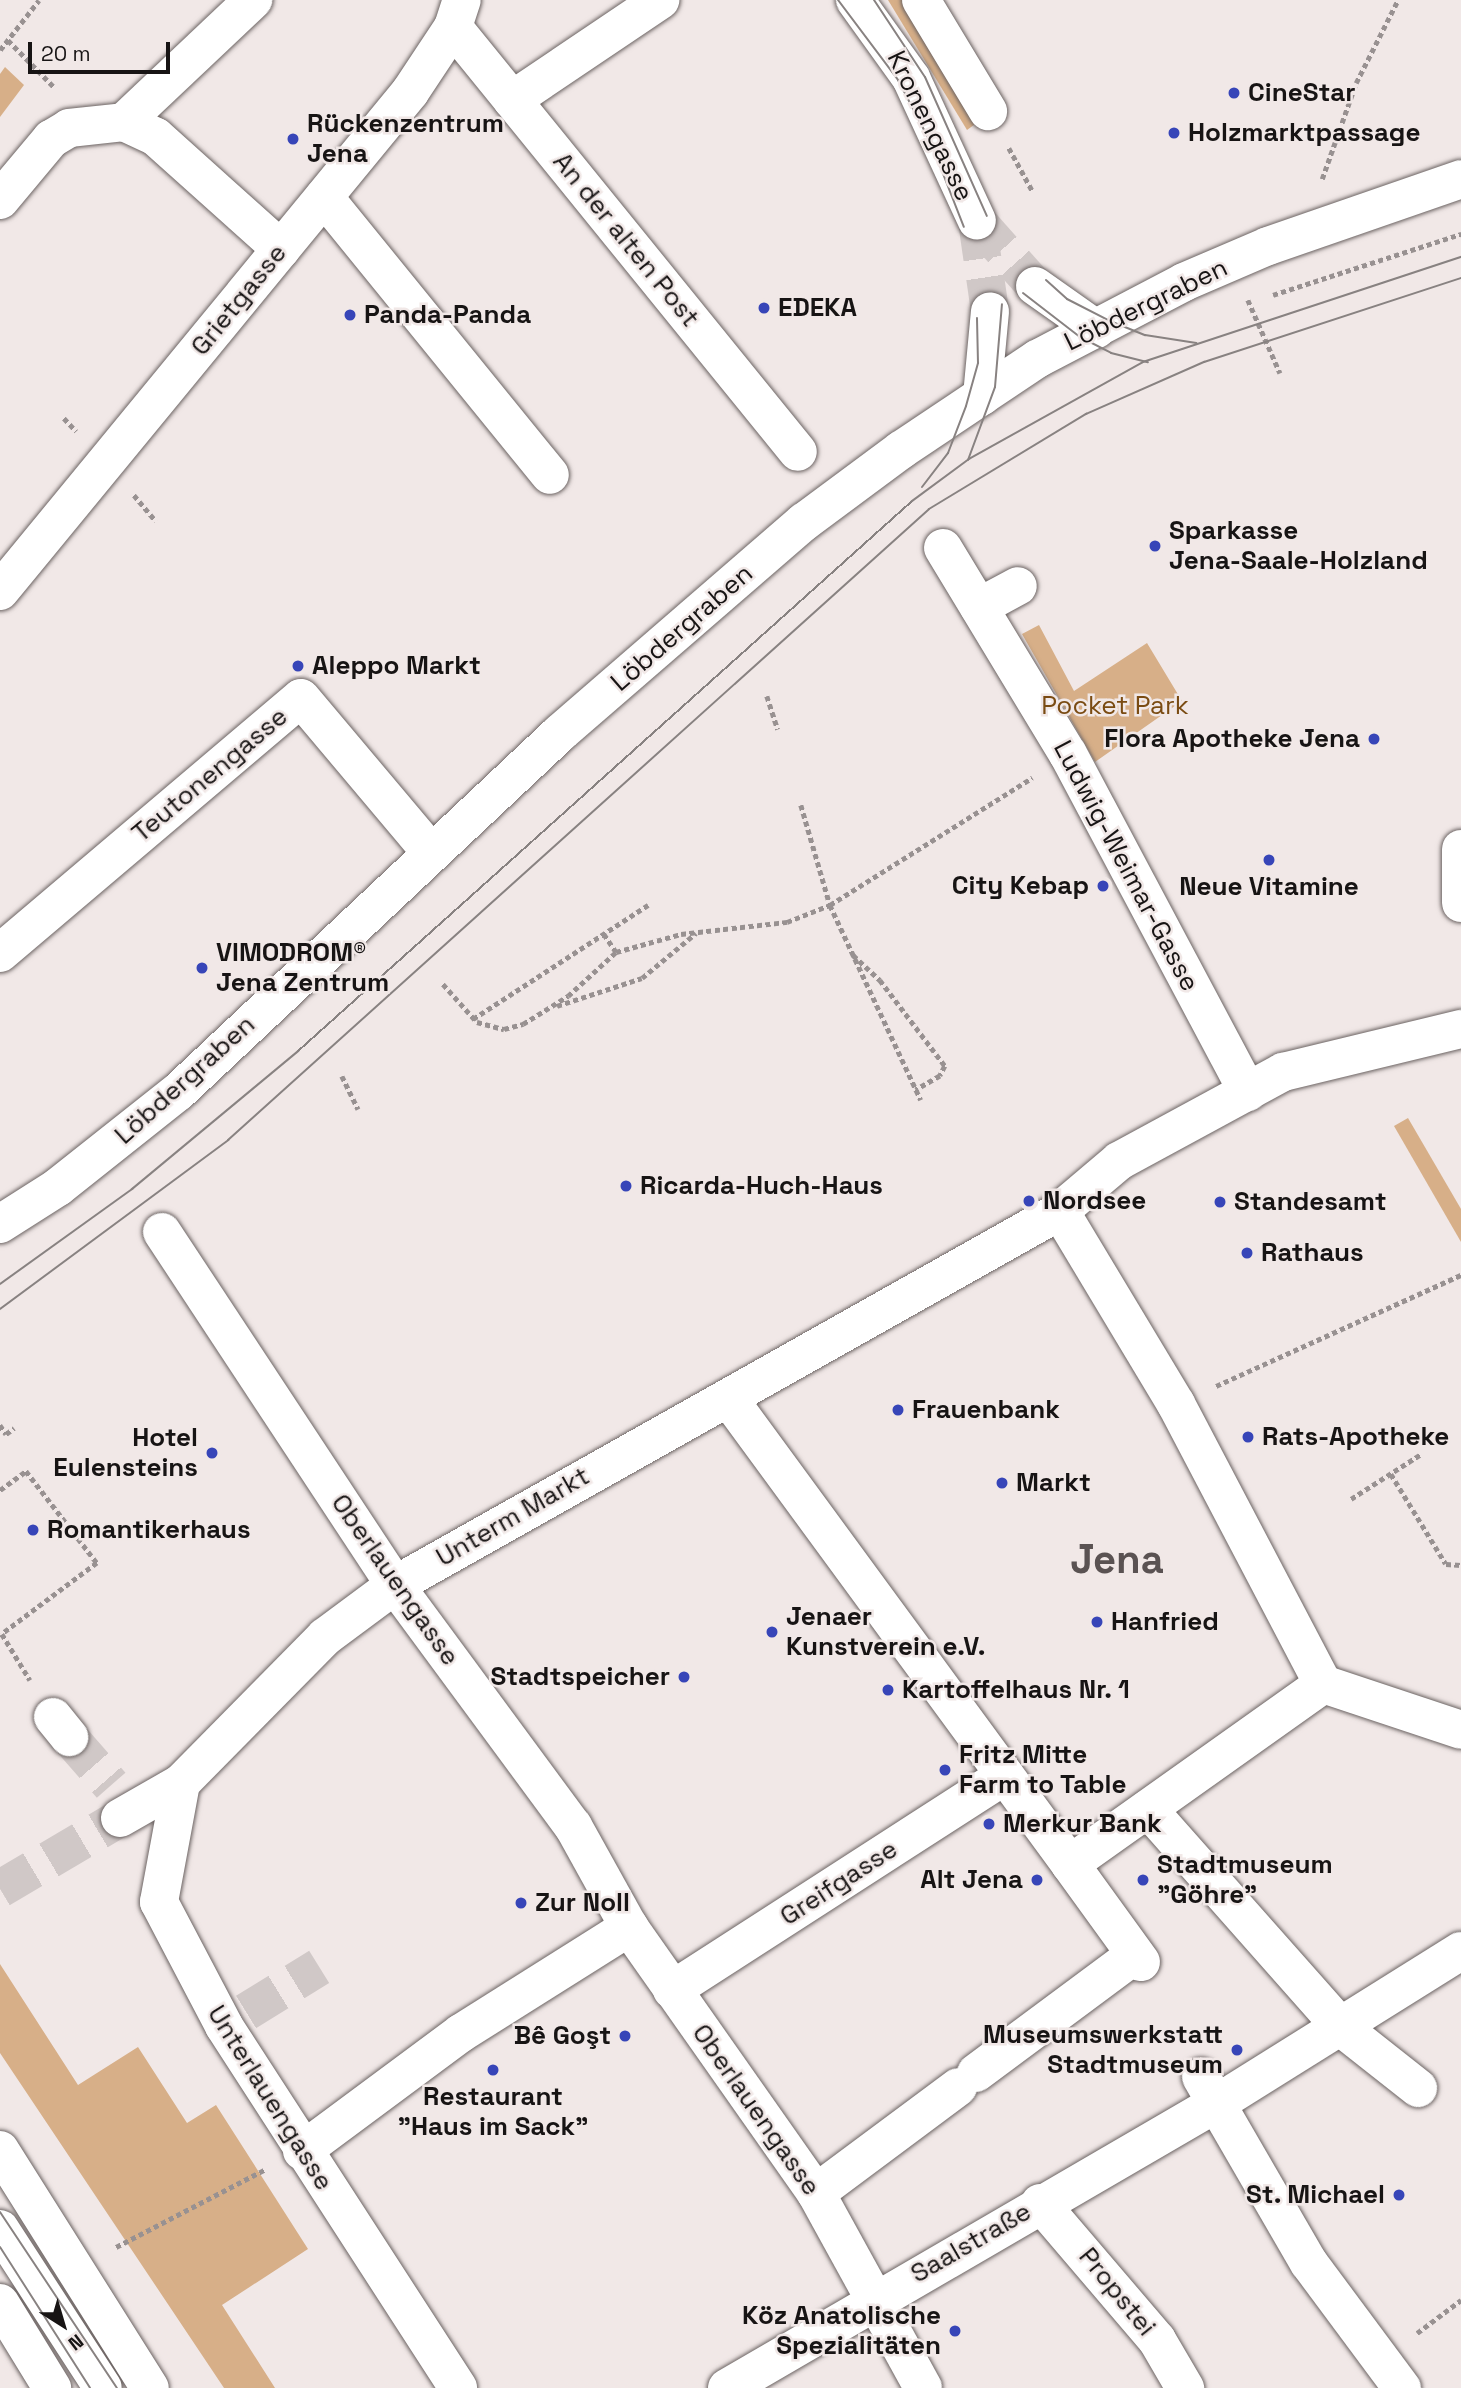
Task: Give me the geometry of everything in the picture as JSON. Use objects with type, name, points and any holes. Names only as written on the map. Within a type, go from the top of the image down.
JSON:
[{"type":"street","points":[[0,200],[51,139],[106,123],[253,0]]},
{"type":"street","points":[[512,100],[660,0]]},
{"type":"street","name":"Kronengasse","points":[[855,0],[911,78],[976,221]]},
{"type":"street","name":"Kronengasse","points":[[921,0],[988,111]]},
{"type":"street","name":"An der alten Post","points":[[458,13],[512,100],[798,452]]},
{"type":"street","name":"Grietgasse","points":[[0,591],[410,92],[458,13]]},
{"type":"street","points":[[106,123],[156,137],[281,249]]},
{"type":"street","name":"Löbdergraben","points":[[0,1224],[58,1188],[178,1091],[429,850],[804,523],[982,396],[1096,329],[1268,246],[1461,179]]},
{"type":"street","points":[[324,197],[550,475]]},
{"type":"street","points":[[1035,286],[1096,329]]},
{"type":"street","points":[[982,396],[990,311]]},
{"type":"street","name":"Ludwig-Weimar-Gasse","points":[[943,548],[1068,754],[1248,1092]]},
{"type":"street","points":[[979,607],[1018,586]]},
{"type":"street","name":"Teutonengasse","points":[[0,953],[300,698],[429,850]]},
{"type":"street","points":[[1461,849],[1461,903]]},
{"type":"street","points":[[816,2193],[967,2080],[1138,1958],[729,1399],[1060,1211],[1119,1161],[1283,1072],[1461,1029]]},
{"type":"street","points":[[1060,1211],[1175,1404],[1323,1684],[1461,1730]]},
{"type":"street","name":"Oberlauengasse","points":[[162,1232],[395,1585],[573,1826],[629,1927],[816,2193],[923,2388]]},
{"type":"street","name":"Unterm Markt","points":[[120,1805],[181,1783],[324,1637],[395,1585],[729,1399]]},
{"type":"street","points":[[1070,1864],[1323,1684]]},
{"type":"street","name":"Greifgasse","points":[[672,1990],[1005,1775]]},
{"type":"street","name":"Unterlauengasse","points":[[181,1783],[159,1902],[235,2019],[288,2157],[458,2388]]},
{"type":"street","points":[[1148,1809],[1342,2028],[1418,2088]]},
{"type":"street","points":[[288,2157],[461,2033],[629,1927]]},
{"type":"street","name":"Saalstraße","points":[[727,2388],[875,2298],[1040,2203],[1210,2089],[1342,2028],[1461,1951]]},
{"type":"street","points":[[1210,2089],[1309,2263],[1402,2388]]},
{"type":"street","points":[[0,2150],[150,2388]]},
{"type":"street","name":"Propstei","points":[[1040,2203],[1157,2340],[1185,2388]]},
{"type":"street","points":[[0,2229],[103,2388]]},
{"type":"street","points":[[0,2303],[52,2388]]},
{"type":"path","points":[[0,50],[39,0]]},
{"type":"path","points":[[1321,187],[1328,151],[1398,0]]},
{"type":"path","points":[[8,40],[106,123]]},
{"type":"path","points":[[1248,301],[1461,234]]},
{"type":"path","points":[[767,696],[778,729]]},
{"type":"path","points":[[549,1008],[617,952],[696,933],[778,923],[830,905],[1068,754]]},
{"type":"path","points":[[801,805],[830,905],[921,1100]]},
{"type":"path","points":[[473,1019],[648,905]]},
{"type":"path","points":[[443,984],[473,1019],[504,1029],[549,1008],[642,978],[696,933]]},
{"type":"path","points":[[604,934],[617,952]]},
{"type":"path","points":[[850,952],[880,980],[945,1066],[940,1076],[916,1090]]},
{"type":"path","points":[[342,1076],[358,1109]]},
{"type":"path","points":[[1255,1367],[1461,1275]]},
{"type":"path","points":[[0,1425],[6,1434],[14,1428]]},
{"type":"path","points":[[1351,1499],[1421,1454]]},
{"type":"path","points":[[0,1490],[26,1471],[97,1563],[55,1591],[2,1634],[61,1727]]},
{"type":"path","points":[[1391,1474],[1446,1564],[1461,1565]]},
{"type":"path","points":[[116,2247],[288,2157]]},
{"type":"path","points":[[1408,2340],[1461,2300]]},
{"type":"green space","points":[[888,0],[912,0],[978,122],[967,130]]},
{"type":"green space","points":[[5,67],[24,85],[0,117],[0,74]]},
{"type":"green space","name":"Pocket Park","points":[[1039,625],[1074,691],[1147,643],[1182,701],[1095,762],[1022,634]]},
{"type":"green space","points":[[1408,1118],[1461,1209],[1461,1242],[1394,1126]]},
{"type":"green space","points":[[0,1964],[78,2085],[138,2047],[187,2123],[216,2105],[308,2249],[222,2305],[275,2388],[224,2388],[0,2053]]},
{"type":"tunnel","points":[[977,221],[990,311]]},
{"type":"tunnel","points":[[977,221],[1035,286]]},
{"type":"tunnel","points":[[69,1737],[111,1785]]},
{"type":"tunnel","points":[[0,1889],[120,1818]]},
{"type":"tunnel","points":[[246,2012],[319,1967]]},
{"type":"tram line","points":[[838,0],[898,80],[931,143],[964,227]]},
{"type":"tram line","points":[[874,0],[925,77],[987,216]]},
{"type":"tram line","points":[[0,1284],[132,1189],[298,1051],[912,501],[969,459],[1143,362],[1461,257]]},
{"type":"tram line","points":[[0,1309],[228,1140],[929,509],[1086,414],[1204,362],[1461,278]]},
{"type":"tram line","points":[[1046,280],[1067,299],[1110,321],[1145,335],[1196,343]]},
{"type":"tram line","points":[[1023,293],[1080,337],[1111,353],[1148,362]]},
{"type":"tram line","points":[[968,460],[995,387],[1002,304]]},
{"type":"tram line","points":[[922,487],[948,453],[966,406],[978,363],[977,318]]},
{"type":"tram line","points":[[0,2212],[117,2388]]},
{"type":"tram line","points":[[0,2247],[90,2388]]},
{"type":"place","name":"CineStar","points":[[1234,93]]},
{"type":"place","name":"Holzmarktpassage","points":[[1174,133]]},
{"type":"place","name":"Rückenzentrum Jena","points":[[293,139]]},
{"type":"place","name":"EDEKA","points":[[764,308]]},
{"type":"place","name":"Panda-Panda","points":[[350,315]]},
{"type":"place","name":"Sparkasse Jena-Saale-Holzland","points":[[1155,546]]},
{"type":"place","name":"Aleppo Markt","points":[[298,666]]},
{"type":"place","name":"Flora Apotheke Jena","points":[[1374,739]]},
{"type":"place","name":"Neue Vitamine","points":[[1269,860]]},
{"type":"place","name":"City Kebap","points":[[1103,886]]},
{"type":"place","name":"VIMODROM® Jena Zentrum","points":[[202,968]]},
{"type":"place","name":"Ricarda-Huch-Haus","points":[[626,1186]]},
{"type":"place","name":"Nordsee","points":[[1029,1201]]},
{"type":"place","name":"Standesamt","points":[[1220,1202]]},
{"type":"place","name":"Rathaus","points":[[1247,1253]]},
{"type":"place","name":"Frauenbank","points":[[898,1410]]},
{"type":"place","name":"Rats-Apotheke","points":[[1248,1437]]},
{"type":"place","name":"Hotel Eulensteins","points":[[212,1453]]},
{"type":"place","name":"Markt","points":[[1002,1483]]},
{"type":"place","name":"Romantikerhaus","points":[[33,1530]]},
{"type":"place","name":"Hanfried","points":[[1097,1622]]},
{"type":"place","name":"Jenaer Kunstverein e.V.","points":[[772,1632]]},
{"type":"place","name":"Stadtspeicher","points":[[684,1677]]},
{"type":"place","name":"Kartoffelhaus Nr. 1","points":[[888,1690]]},
{"type":"place","name":"Fritz Mitte Farm to Table","points":[[945,1770]]},
{"type":"place","name":"Merkur Bank","points":[[989,1824]]},
{"type":"place","name":"Alt Jena","points":[[1037,1880]]},
{"type":"place","name":"Stadtmuseum \"Göhre\"","points":[[1143,1880]]},
{"type":"place","name":"Zur Noll","points":[[521,1903]]},
{"type":"place","name":"Bê Goşt","points":[[625,2036]]},
{"type":"place","name":"Museumswerkstatt Stadtmuseum","points":[[1237,2050]]},
{"type":"place","name":"Restaurant \"Haus im Sack\"","points":[[493,2070]]},
{"type":"place","name":"St. Michael","points":[[1399,2195]]},
{"type":"place","name":"Köz Anatolische Spezialitäten","points":[[955,2331]]},
{"type":"district","name":"Jena","points":[[1117,1560]]}]
